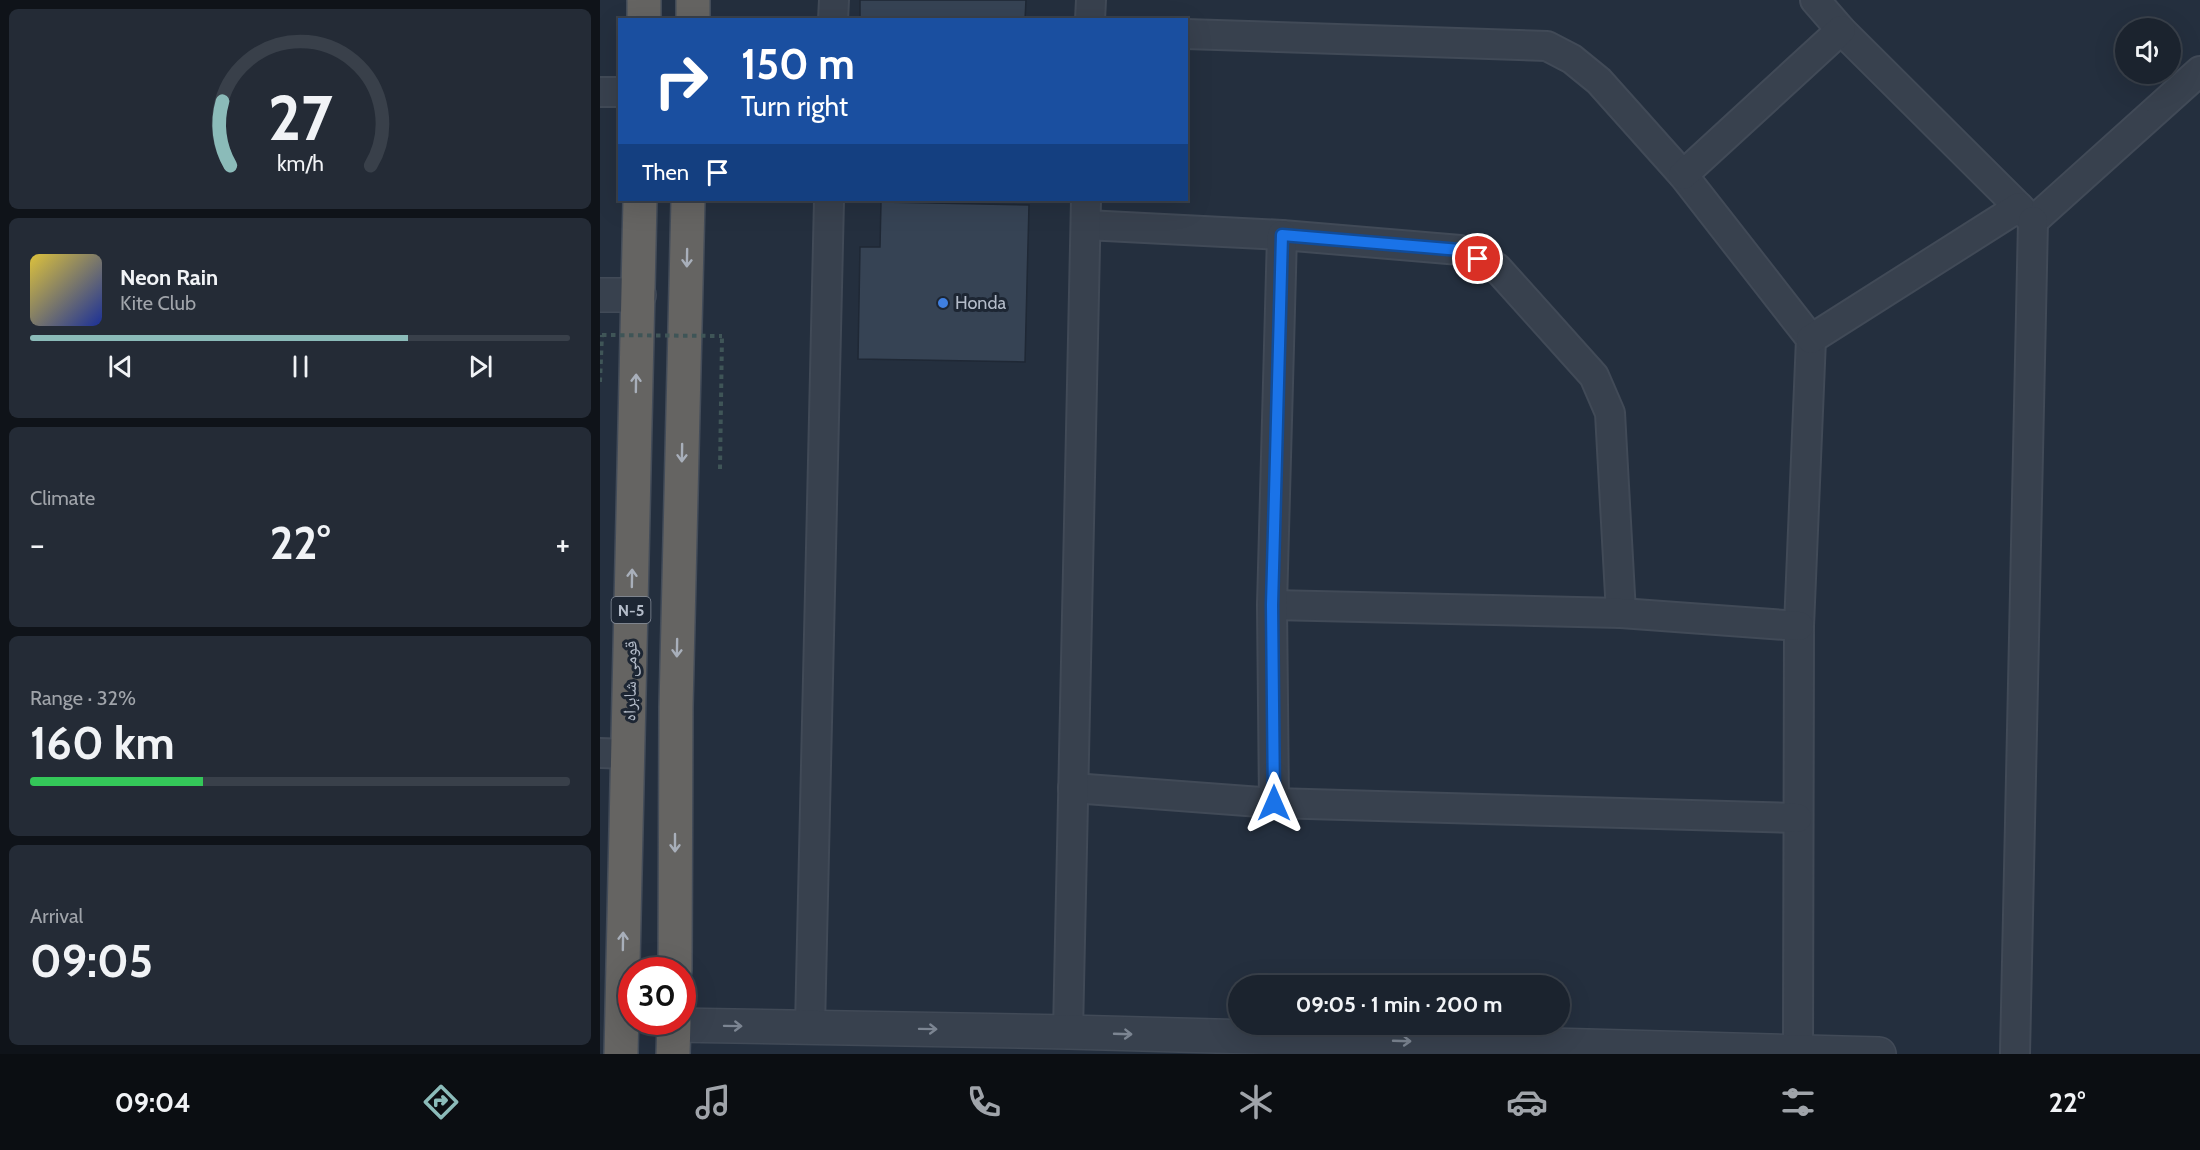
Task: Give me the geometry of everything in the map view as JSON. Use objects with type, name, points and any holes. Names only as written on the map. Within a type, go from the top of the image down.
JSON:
[{"type":"highway","points":[[644,0],[644,18]]},
{"type":"highway","points":[[693,0],[693,18]]},
{"type":"highway","name":"قومی شاہراہ","points":[[621,1054],[611,1020],[614,753],[639,295],[640,201]]},
{"type":"highway","points":[[675,957],[676,707],[688,201]]},
{"type":"street","points":[[833,18],[834,0]]},
{"type":"street","points":[[1090,18],[1091,0]]},
{"type":"street","points":[[1815,0],[1841,30],[2026,214],[2015,1054]]},
{"type":"street","points":[[1683,175],[1841,30]]},
{"type":"street","points":[[1188,34],[1547,46],[1572,59],[1599,81],[1683,175],[1810,339],[1799,626],[1797,818],[1785,1053]]},
{"type":"street","points":[[1810,339],[2026,214],[2200,71]]},
{"type":"street","points":[[600,92],[618,92]]},
{"type":"street","points":[[810,1027],[829,201]]},
{"type":"street","points":[[1068,1032],[1086,212],[1282,235],[1460,250],[1497,268],[1594,376],[1610,413],[1621,613]]},
{"type":"street","points":[[1274,803],[1272,605],[1282,235]]},
{"type":"street","points":[[600,295],[639,295]]},
{"type":"street","points":[[1272,605],[1621,613],[1799,626]]},
{"type":"street","points":[[1073,788],[1274,803],[1797,818]]},
{"type":"street","points":[[696,1033],[810,1027],[1068,1032],[1637,1051],[1880,1054]]},
{"type":"path","points":[[600,382],[602,335],[722,336],[720,469]]},
{"type":"building","points":[[860,0],[1026,0],[1025,18],[860,18]]},
{"type":"building","name":"Honda","points":[[881,202],[1029,205],[1025,362],[858,359],[860,247],[880,247]]},
{"type":"place","name":"Honda","points":[[943,303]]},
{"type":"route","points":[[1274,803],[1272,605],[1282,235],[1460,250],[1478,259]]}]
